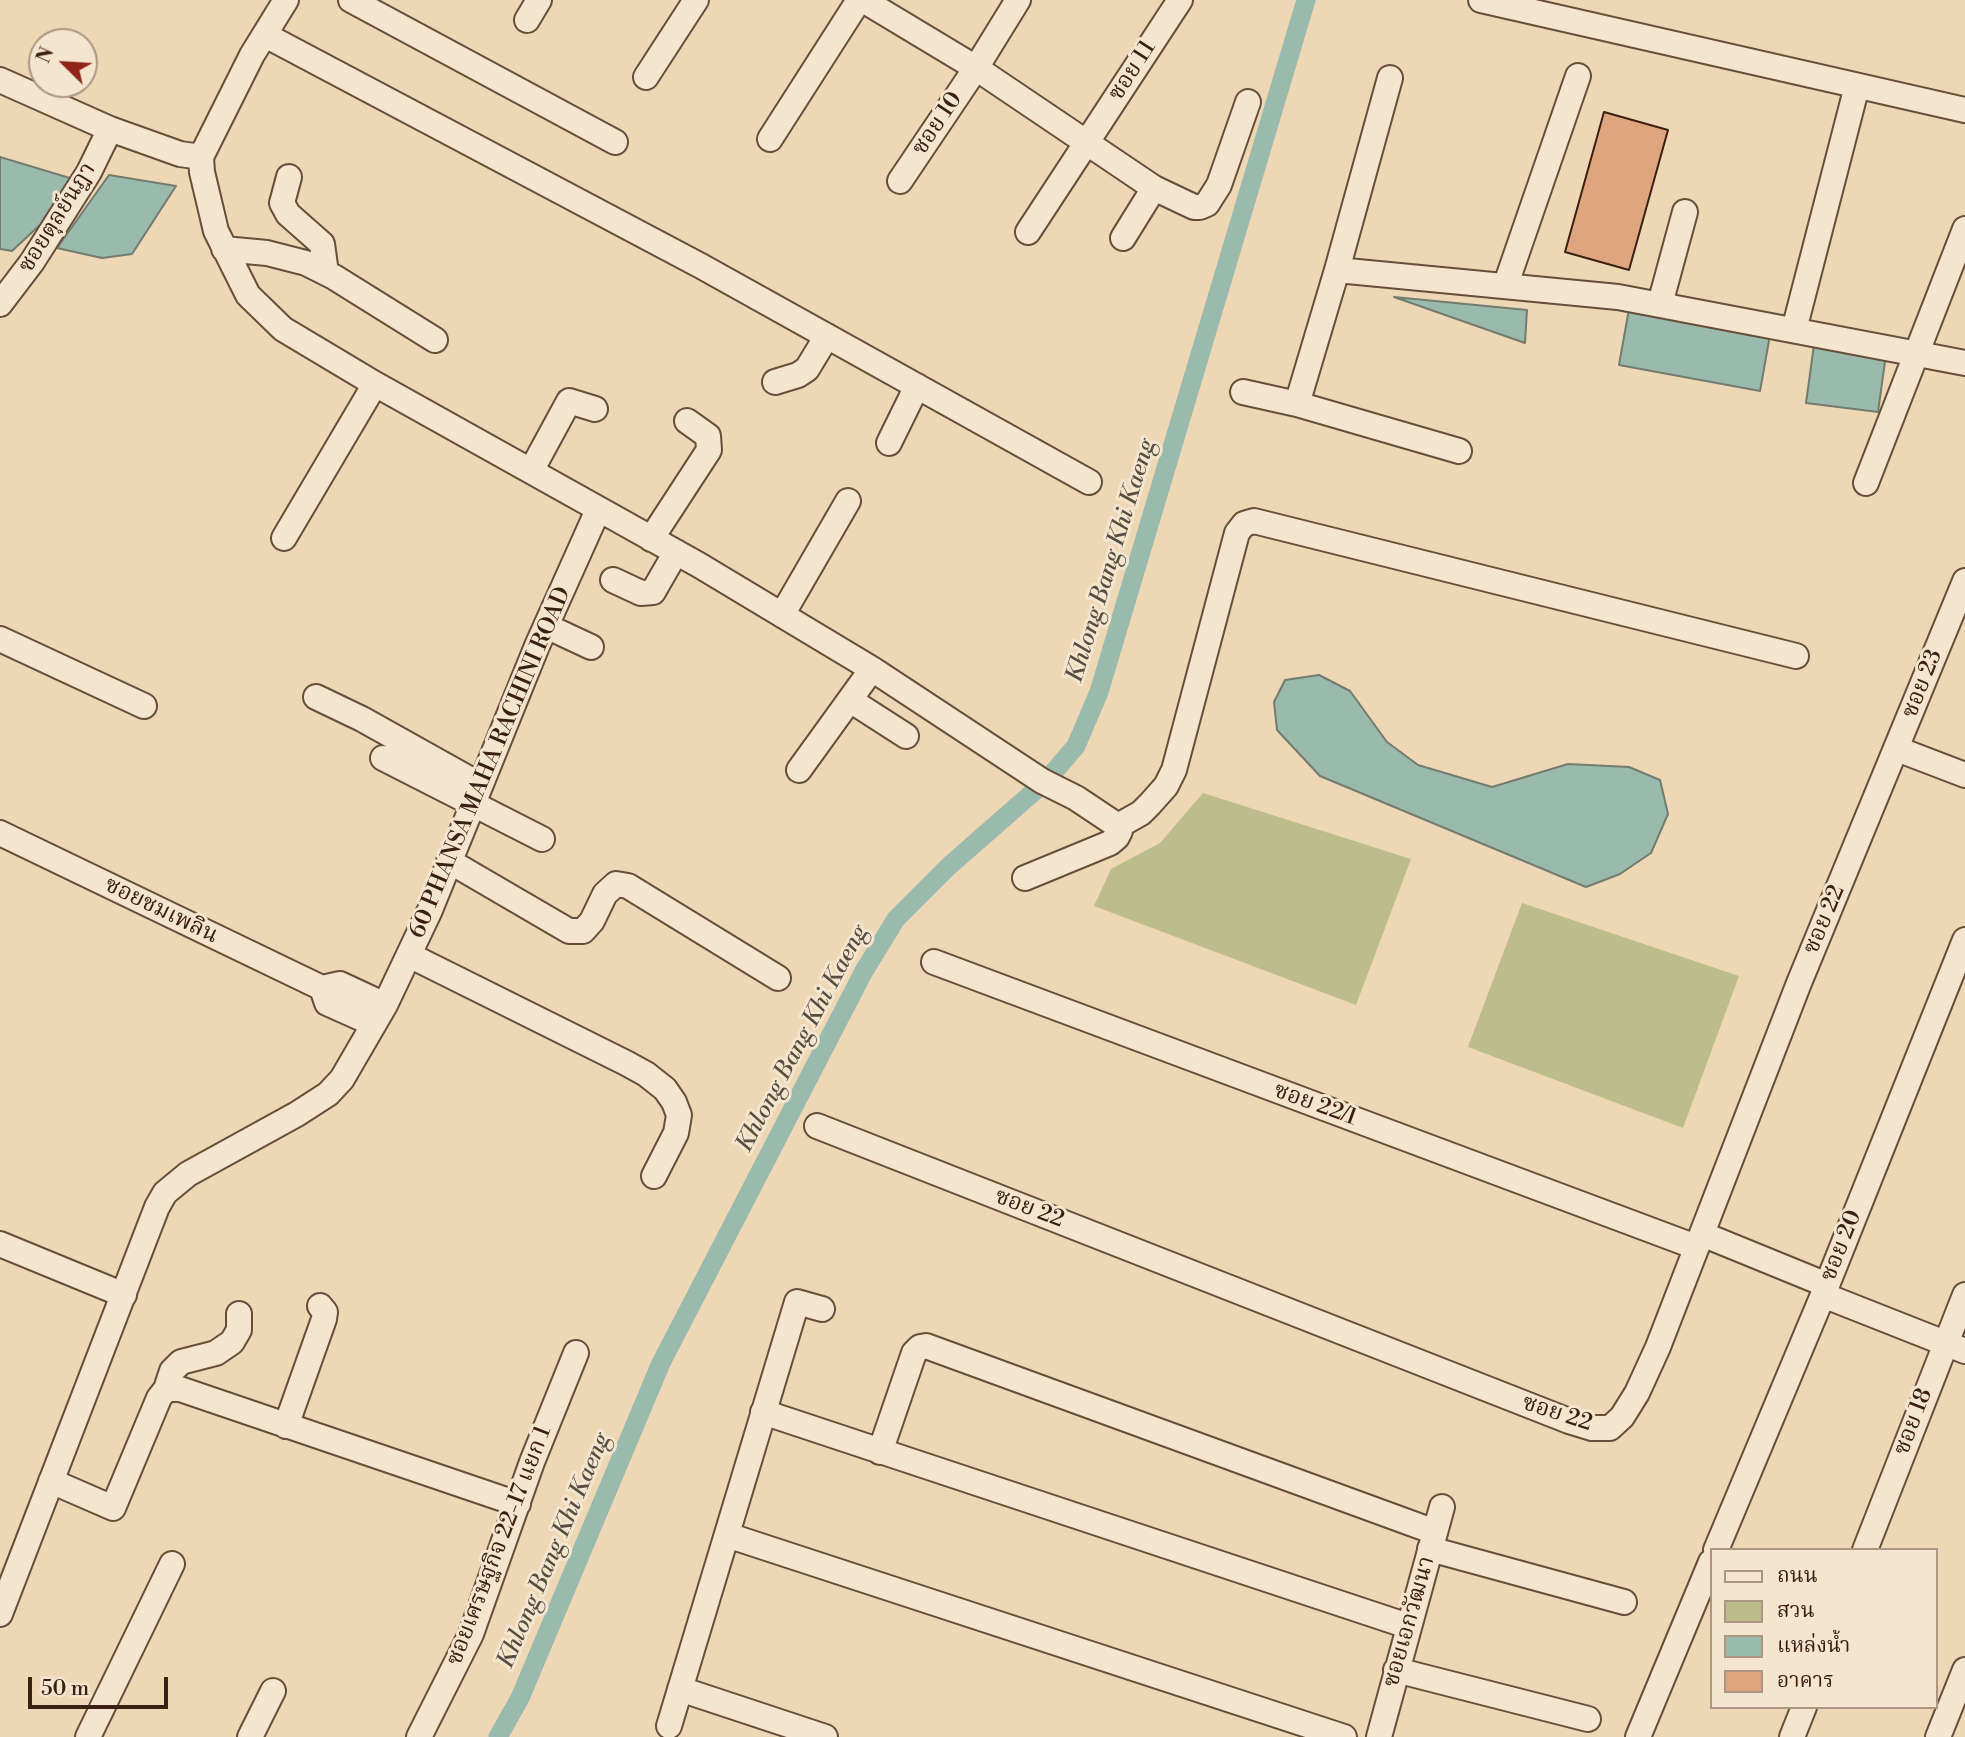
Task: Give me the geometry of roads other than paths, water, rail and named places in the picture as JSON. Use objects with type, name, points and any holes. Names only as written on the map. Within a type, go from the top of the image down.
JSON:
[{"type":"street","points":[[286,0],[201,158],[216,231],[248,295],[283,329],[782,615],[872,669],[1042,781],[1076,798],[1118,826],[1120,831],[1110,843],[1025,878]]},
{"type":"street","points":[[351,0],[615,142]]},
{"type":"street","points":[[646,77],[696,0]]},
{"type":"street","points":[[770,139],[861,0],[976,68],[1154,188],[1194,207],[1207,204],[1219,185],[1248,102]]},
{"type":"street","name":"ซอย 10","points":[[900,181],[1018,0]]},
{"type":"street","name":"ซอย 11","points":[[1028,232],[1180,0]]},
{"type":"street","points":[[1481,0],[1544,6],[1857,86],[1965,110]]},
{"type":"street","points":[[265,35],[701,266],[1089,482]]},
{"type":"street","points":[[1506,285],[1578,76]]},
{"type":"street","points":[[1297,404],[1338,270],[1390,78]]},
{"type":"street","points":[[0,80],[110,129],[180,154],[201,158]]},
{"type":"street","points":[[1794,330],[1857,86]]},
{"type":"street","name":"ซอยตุลย์นฎา","points":[[0,304],[32,262],[89,172],[110,129]]},
{"type":"street","points":[[289,177],[282,203],[288,214],[321,244],[326,273]]},
{"type":"street","points":[[1123,238],[1154,188]]},
{"type":"street","points":[[1660,304],[1685,212]]},
{"type":"street","points":[[1866,483],[1965,229]]},
{"type":"street","points":[[224,249],[267,253],[306,263],[435,340]]},
{"type":"street","points":[[1338,270],[1506,285],[1660,304],[1965,363]]},
{"type":"street","points":[[775,382],[807,369],[827,336]]},
{"type":"street","points":[[284,538],[375,384]]},
{"type":"street","points":[[889,443],[917,386]]},
{"type":"street","points":[[1243,392],[1297,404],[1460,451]]},
{"type":"street","points":[[531,471],[569,401],[595,409]]},
{"type":"street","points":[[651,539],[709,450],[708,436],[687,421]]},
{"type":"street","points":[[782,615],[848,501]]},
{"type":"street","name":"60 PHANSA MAHA RACHINI ROAD","points":[[0,1615],[151,1221],[165,1194],[188,1174],[328,1094],[342,1079],[380,1015],[409,955],[546,626],[598,510]]},
{"type":"street","points":[[1118,826],[1141,813],[1166,786],[1174,770],[1237,533],[1244,524],[1254,521],[1796,656]]},
{"type":"street","points":[[613,580],[641,593],[653,592],[676,552]]},
{"type":"street","name":"ซอย 23","points":[[1897,749],[1965,581]]},
{"type":"street","points":[[546,626],[592,647]]},
{"type":"street","points":[[0,639],[144,706]]},
{"type":"street","points":[[799,770],[872,669]]},
{"type":"street","points":[[316,698],[362,719],[542,839]]},
{"type":"street","points":[[850,701],[906,736]]},
{"type":"street","points":[[1897,749],[1965,775]]},
{"type":"street","name":"ซอย 22","points":[[817,1126],[1569,1421],[1592,1428],[1610,1428],[1622,1417],[1637,1393],[1658,1348],[1799,984],[1897,749]]},
{"type":"street","points":[[383,758],[476,795]]},
{"type":"street","name":"ซอยชมเพลิน","points":[[0,833],[322,988],[340,984],[380,1015]]},
{"type":"street","points":[[449,861],[569,931],[583,931],[592,921],[605,894],[616,884],[628,886],[778,978]]},
{"type":"street","name":"ซอย 20","points":[[1717,1548],[1825,1290],[1965,940]]},
{"type":"street","points":[[409,955],[626,1063],[665,1089],[679,1115],[676,1133],[654,1176]]},
{"type":"street","name":"ซอย 22/1","points":[[934,962],[1699,1241],[1825,1290],[1955,1347]]},
{"type":"street","points":[[0,1244],[124,1295]]},
{"type":"street","name":"ซอย 18","points":[[1866,1548],[1955,1347],[1965,1295]]},
{"type":"street","points":[[669,1726],[797,1302],[822,1309]]},
{"type":"street","points":[[286,1426],[324,1319],[325,1312],[320,1306]]},
{"type":"street","points":[[51,1481],[113,1508],[172,1371],[181,1362],[216,1353],[232,1342],[239,1330],[239,1314]]},
{"type":"street","points":[[880,1452],[914,1353],[919,1347],[926,1346],[1433,1540],[1624,1602]]},
{"type":"street","name":"ซอยเศรษฐกิจ 22-17 แยก 1","points":[[419,1737],[471,1634],[532,1462],[576,1353]]},
{"type":"street","points":[[166,1389],[180,1389],[518,1504]]},
{"type":"street","points":[[762,1412],[1408,1626]]},
{"type":"street","name":"ซอยเอกวัฒนา","points":[[1379,1737],[1442,1507]]},
{"type":"street","points":[[727,1535],[1344,1737]]},
{"type":"street","points":[[88,1737],[172,1564]]},
{"type":"street","points":[[1638,1737],[1710,1564]]},
{"type":"street","points":[[1396,1670],[1588,1719]]},
{"type":"street","points":[[1938,1737],[1965,1670]]},
{"type":"street","points":[[680,1689],[825,1737]]},
{"type":"street","points":[[250,1737],[273,1691]]},
{"type":"street","points":[[1792,1737],[1803,1709]]},
{"type":"water","points":[[0,157],[73,179],[56,210],[12,251],[0,249]]},
{"type":"water","points":[[109,175],[176,186],[132,254],[102,258],[57,248]]},
{"type":"water","points":[[1394,297],[1527,310],[1525,343]]},
{"type":"water","points":[[1629,309],[1770,335],[1760,391],[1619,365]]},
{"type":"water","points":[[1814,345],[1886,354],[1878,412],[1806,403]]},
{"type":"water","points":[[1319,675],[1350,691],[1387,742],[1418,765],[1492,787],[1568,764],[1629,767],[1660,780],[1668,814],[1651,853],[1620,874],[1586,887],[1320,776],[1277,730],[1274,702],[1285,680]]},
{"type":"waterway","name":"Khlong Bang Khi Kaeng","points":[[498,1737],[520,1698],[661,1363],[864,971],[896,919],[949,866],[1046,781],[1076,746],[1099,692],[1306,0]]}]
